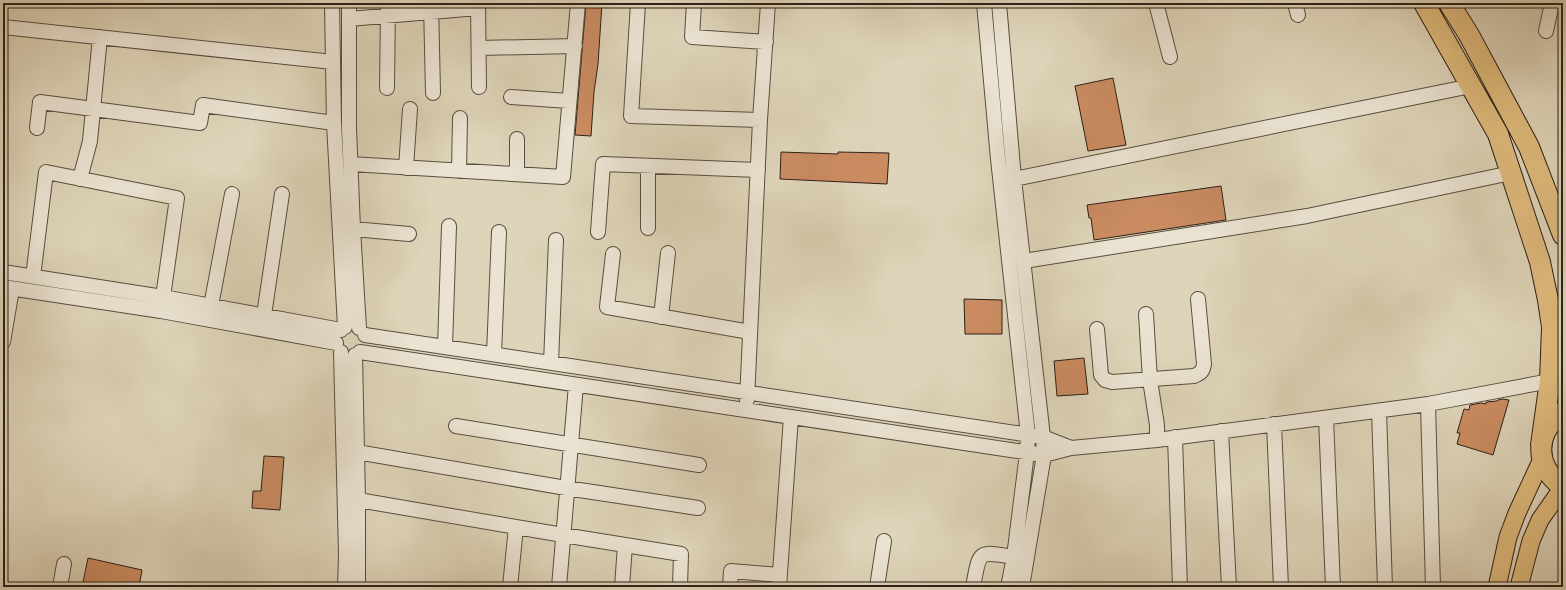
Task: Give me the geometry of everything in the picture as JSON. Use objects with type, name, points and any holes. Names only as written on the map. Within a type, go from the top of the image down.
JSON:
[{"type":"highway","points":[[1424,3],[1498,134],[1540,262],[1552,327],[1550,381],[1541,452],[1546,470],[1553,480],[1563,487]]},
{"type":"highway","points":[[1449,3],[1469,35],[1528,146],[1563,235]]},
{"type":"highway","points":[[1541,452],[1545,431],[1553,420],[1563,412]]},
{"type":"main road","points":[[1497,587],[1508,537],[1541,452]]},
{"type":"main road","points":[[1519,587],[1530,541],[1540,520],[1563,487]]},
{"type":"street","points":[[332,3],[334,123],[348,336],[345,354],[358,354],[576,385],[1027,453],[1044,454],[1071,448],[1157,440],[1428,404],[1550,381]]},
{"type":"street","points":[[345,587],[348,336],[353,229],[349,128],[349,3]]},
{"type":"street","points":[[351,164],[563,177],[578,3]]},
{"type":"street","points":[[638,3],[631,116],[760,120]]},
{"type":"street","points":[[694,3],[692,37],[766,42]]},
{"type":"street","points":[[746,410],[760,120],[768,3]]},
{"type":"street","points":[[984,3],[998,159],[1028,435],[1014,557],[1008,587]]},
{"type":"street","points":[[998,3],[1014,179],[1044,437],[1044,454],[1022,587]]},
{"type":"street","points":[[1156,3],[1170,58]]},
{"type":"street","points":[[1546,31],[1552,3]]},
{"type":"street","points":[[349,19],[388,9],[478,5],[479,87]]},
{"type":"street","points":[[431,8],[433,93]]},
{"type":"street","points":[[387,88],[388,9]]},
{"type":"street","points":[[3,27],[333,62]]},
{"type":"street","points":[[80,179],[90,141],[100,37]]},
{"type":"street","points":[[479,48],[575,46]]},
{"type":"street","points":[[1014,179],[1471,86]]},
{"type":"street","points":[[511,97],[569,101]]},
{"type":"street","points":[[37,128],[40,102],[200,123],[203,105],[334,123]]},
{"type":"street","points":[[406,168],[410,108]]},
{"type":"street","points":[[459,170],[460,118]]},
{"type":"street","points":[[517,139],[517,174]]},
{"type":"street","points":[[598,232],[603,164],[758,170]]},
{"type":"street","points":[[648,166],[648,228]]},
{"type":"street","points":[[33,277],[46,172],[177,198],[162,297]]},
{"type":"street","points":[[1024,261],[1307,216],[1511,173]]},
{"type":"street","points":[[211,306],[232,194]]},
{"type":"street","points":[[264,315],[282,194]]},
{"type":"street","points":[[445,347],[449,226]]},
{"type":"street","points":[[353,229],[409,234]]},
{"type":"street","points":[[494,354],[499,232]]},
{"type":"street","points":[[551,363],[556,240]]},
{"type":"street","points":[[661,317],[668,253]]},
{"type":"street","points":[[613,254],[607,307],[750,332]]},
{"type":"street","points":[[3,272],[264,315],[348,336],[365,344],[358,354],[358,587]]},
{"type":"street","points":[[3,342],[8,288],[161,311],[264,331],[348,336],[445,347],[747,392],[1044,437],[1071,448]]},
{"type":"street","points":[[1012,292],[1027,292]]},
{"type":"street","points":[[1097,329],[1102,375],[1105,380],[1112,382],[1194,376],[1203,370],[1198,299]]},
{"type":"street","points":[[1146,314],[1150,380],[1157,426],[1157,440]]},
{"type":"street","points":[[559,587],[566,488],[576,385]]},
{"type":"street","points":[[1428,404],[1433,587]]},
{"type":"street","points":[[1379,411],[1385,587]]},
{"type":"street","points":[[730,587],[731,571],[780,581],[791,417]]},
{"type":"street","points":[[1326,418],[1333,587]]},
{"type":"street","points":[[1274,424],[1281,587]]},
{"type":"street","points":[[456,426],[699,465]]},
{"type":"street","points":[[1221,431],[1229,587]]},
{"type":"street","points":[[1175,437],[1180,587]]},
{"type":"street","points":[[357,452],[566,488],[698,508]]},
{"type":"street","points":[[358,500],[681,554],[680,587]]},
{"type":"street","points":[[510,587],[516,527]]},
{"type":"street","points":[[877,587],[884,541]]},
{"type":"street","points":[[622,587],[625,545]]},
{"type":"street","points":[[973,587],[977,563],[980,556],[992,553],[1014,557]]},
{"type":"street","points":[[60,587],[64,564]]},
{"type":"building","points":[[586,3],[602,3],[591,136],[575,135]]},
{"type":"building","points":[[1113,78],[1126,145],[1088,151],[1075,86]]},
{"type":"building","points":[[781,152],[838,154],[838,152],[889,153],[887,184],[780,179]]},
{"type":"building","points":[[1221,186],[1226,220],[1094,240],[1091,218],[1089,218],[1087,205]]},
{"type":"building","points":[[964,299],[1002,300],[1002,334],[965,334]]},
{"type":"building","points":[[1084,358],[1088,394],[1057,396],[1054,361]]},
{"type":"building","points":[[1502,399],[1509,400],[1493,455],[1457,444],[1460,433],[1457,433],[1464,409],[1469,410],[1470,405],[1481,403],[1486,404],[1486,402]]},
{"type":"building","points":[[264,456],[284,457],[280,510],[252,508],[253,491],[261,491]]},
{"type":"building","points":[[88,558],[142,570],[139,587],[82,587]]}]
